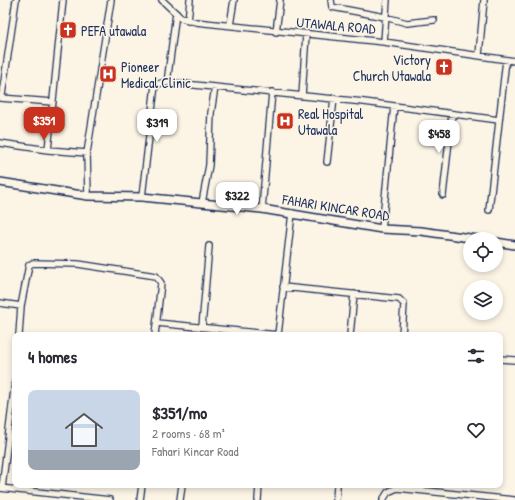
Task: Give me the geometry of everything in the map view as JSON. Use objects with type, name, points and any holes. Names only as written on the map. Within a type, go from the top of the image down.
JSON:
[{"type":"street","points":[[16,0],[3,65],[2,95],[0,97],[53,102]]},
{"type":"street","points":[[48,150],[64,0]]},
{"type":"street","points":[[88,196],[87,153],[111,0]]},
{"type":"street","name":"UTAWALA ROAD","points":[[162,0],[176,13],[188,21],[230,25],[276,32],[384,42],[515,61]]},
{"type":"street","points":[[188,21],[190,0]]},
{"type":"street","points":[[230,25],[234,0]]},
{"type":"street","points":[[276,32],[280,0]]},
{"type":"street","points":[[331,0],[332,7],[408,23],[434,20]]},
{"type":"street","points":[[384,42],[387,0]]},
{"type":"street","points":[[478,55],[484,0]]},
{"type":"street","points":[[167,83],[176,13]]},
{"type":"street","points":[[302,96],[306,34]]},
{"type":"street","points":[[489,210],[506,60]]},
{"type":"street","points":[[142,197],[155,85],[167,83],[334,98],[499,120]]},
{"type":"street","points":[[202,203],[209,165],[211,113],[215,87]]},
{"type":"street","points":[[262,209],[272,92]]},
{"type":"street","points":[[327,162],[334,98]]},
{"type":"street","points":[[382,229],[394,106]]},
{"type":"street","points":[[443,195],[452,114]]},
{"type":"street","points":[[0,144],[87,153]]},
{"type":"street","name":"FAHARI KINCAR ROAD","points":[[0,182],[88,196],[142,197],[262,209],[382,229],[421,231],[463,237]]},
{"type":"street","points":[[278,332],[292,213]]},
{"type":"street","points":[[503,243],[515,245]]},
{"type":"street","points":[[202,327],[209,246]]},
{"type":"street","points":[[19,332],[21,306],[29,265],[33,263],[78,264],[156,276],[161,282],[156,332]]},
{"type":"street","points":[[283,287],[399,299],[404,304],[402,332]]},
{"type":"street","points":[[350,332],[354,294]]},
{"type":"street","points":[[0,303],[21,306]]},
{"type":"street","points":[[157,323],[250,332]]},
{"type":"street","points":[[503,359],[515,360]]},
{"type":"street","points":[[12,404],[1,488],[110,500]]},
{"type":"street","points":[[140,500],[142,488]]},
{"type":"street","points":[[180,500],[182,488]]},
{"type":"street","points":[[258,500],[259,488]]},
{"type":"street","points":[[336,500],[337,488]]},
{"type":"street","points":[[383,500],[388,492],[397,488],[514,500]]},
{"type":"place","name":"PEFA utawala","points":[[68,30]]},
{"type":"place","name":"Victory Church Utawala","points":[[444,67]]},
{"type":"place","name":"Pioneer Medical Clinic","points":[[108,74]]},
{"type":"place","name":"Real Hospital Utawala","points":[[285,121]]}]
